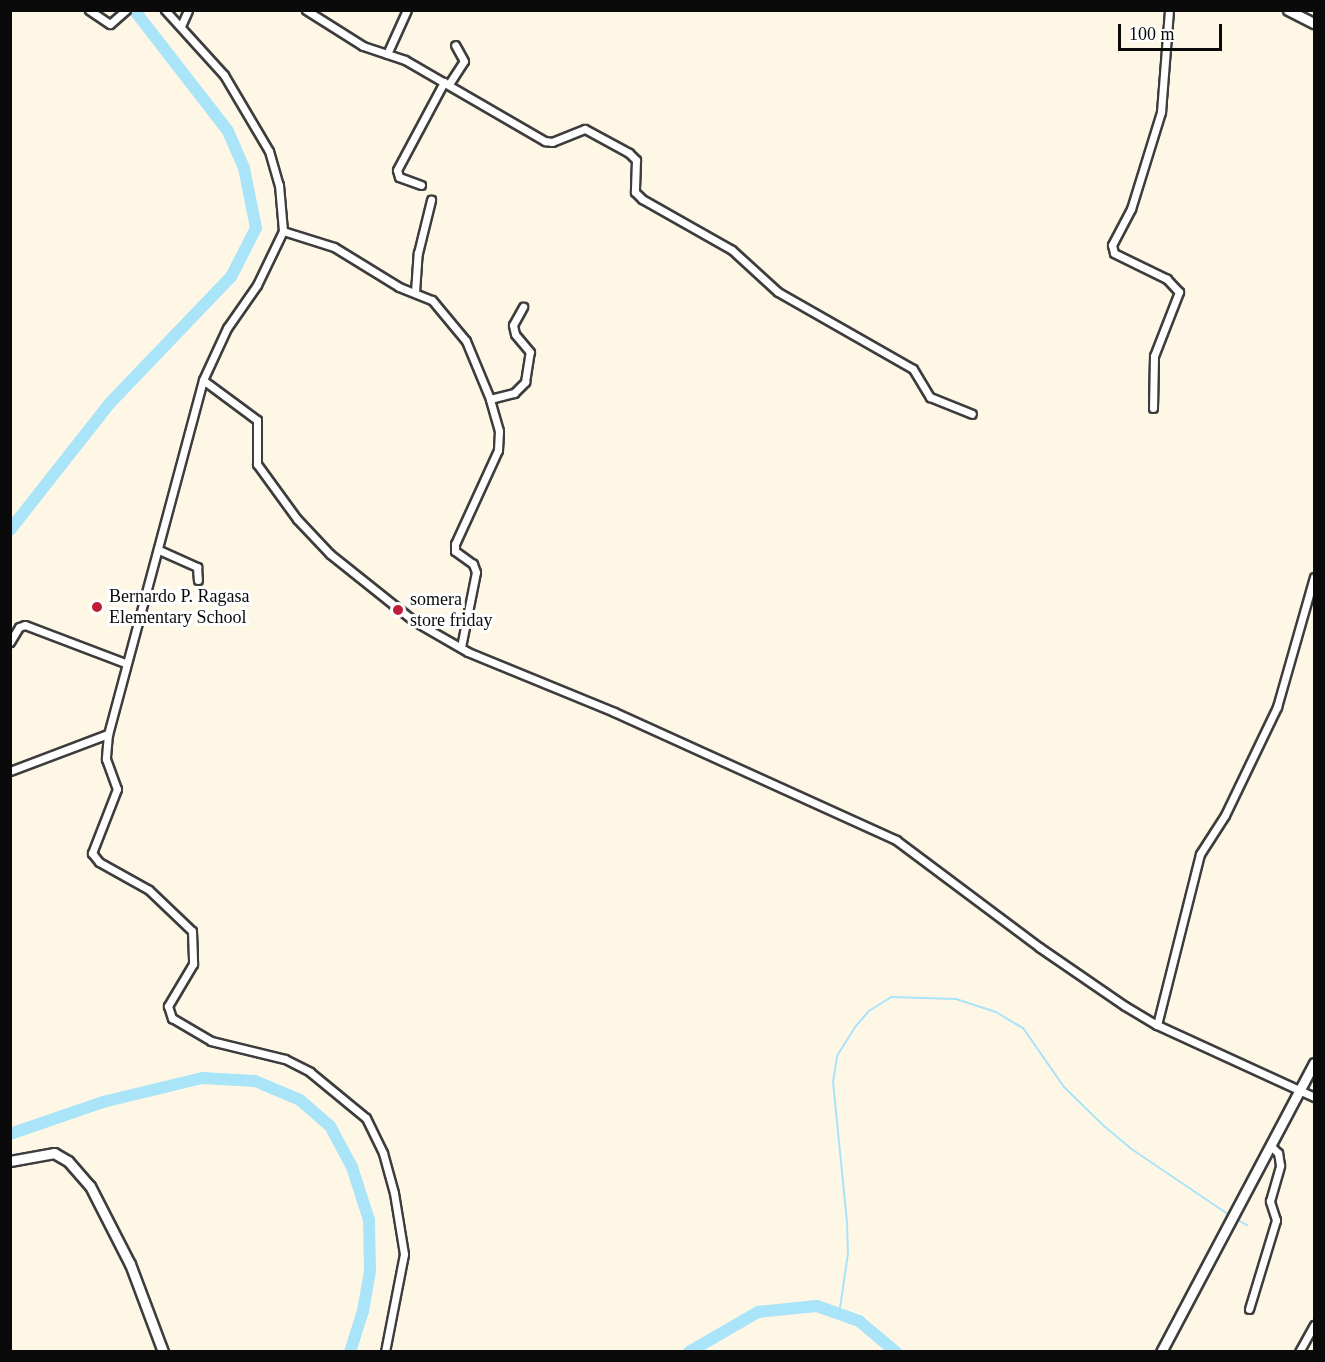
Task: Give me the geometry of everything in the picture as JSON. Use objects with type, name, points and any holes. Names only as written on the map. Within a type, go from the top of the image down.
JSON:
[{"type":"street","points":[[90,10],[110,24],[126,10]]},
{"type":"street","points":[[165,10],[224,75],[269,151],[282,203],[283,231],[257,285],[222,338],[203,381],[159,550],[125,663],[108,734],[106,759],[117,789],[92,854],[99,862],[149,890],[192,931],[193,964],[168,1006],[172,1018],[217,1043],[285,1059],[310,1072],[360,1111],[379,1144],[399,1212],[404,1254],[385,1352]]},
{"type":"street","points":[[181,26],[188,10]]},
{"type":"street","points":[[306,10],[363,46],[387,54],[447,83],[545,141],[552,142],[585,129],[629,153],[636,160],[635,192],[642,199],[732,250],[778,292],[914,369],[930,397],[972,414]]},
{"type":"street","points":[[387,54],[407,10]]},
{"type":"street","points":[[1154,408],[1155,356],[1179,292],[1167,279],[1114,253],[1112,245],[1131,209],[1161,112],[1169,10]]},
{"type":"street","points":[[1288,10],[1314,23]]},
{"type":"street","points":[[421,185],[399,177],[397,170],[447,83],[464,61],[455,45]]},
{"type":"street","points":[[415,292],[418,253],[431,200]]},
{"type":"street","points":[[283,231],[334,247],[399,287],[432,300],[466,341],[490,399],[498,431],[498,450],[455,543],[455,551],[473,564],[476,572],[460,647]]},
{"type":"street","points":[[490,399],[514,393],[525,382],[530,352],[515,334],[513,325],[523,307]]},
{"type":"street","points":[[203,381],[253,414],[257,420],[255,458],[259,468],[330,554],[414,621],[460,647],[614,712],[896,840],[1039,947],[1157,1025],[1314,1097]]},
{"type":"street","points":[[159,550],[197,567],[198,580]]},
{"type":"street","points":[[1157,1025],[1200,854],[1225,815],[1277,707],[1314,577]]},
{"type":"street","points":[[10,642],[19,627],[25,625],[125,663]]},
{"type":"street","points":[[10,771],[108,734]]},
{"type":"street","points":[[1161,1352],[1226,1225],[1271,1146],[1314,1063]]},
{"type":"street","points":[[1249,1309],[1276,1220],[1270,1201],[1280,1164],[1278,1153],[1271,1146]]},
{"type":"street","points":[[10,1161],[54,1153],[68,1161],[90,1186],[130,1264],[163,1352]]},
{"type":"street","points":[[1299,1352],[1314,1325]]},
{"type":"waterway","points":[[10,530],[109,404],[231,277],[256,228],[244,168],[228,131],[134,10]]},
{"type":"waterway","points":[[839,1315],[848,1253],[833,1082],[837,1056],[855,1027],[869,1011],[891,997],[956,999],[996,1012],[1023,1028],[1064,1087],[1104,1126],[1130,1148],[1231,1216]]},
{"type":"waterway","points":[[10,1134],[103,1102],[202,1078],[255,1081],[300,1100],[330,1126],[352,1167],[369,1220],[370,1271],[363,1311],[350,1352]]},
{"type":"waterway","points":[[1236,1219],[1247,1225]]},
{"type":"waterway","points":[[689,1352],[758,1312],[817,1306],[859,1321],[896,1352]]},
{"type":"place","name":"Bernardo P. Ragasa Elementary School","points":[[97,607]]},
{"type":"place","name":"somera store friday","points":[[398,610]]}]
